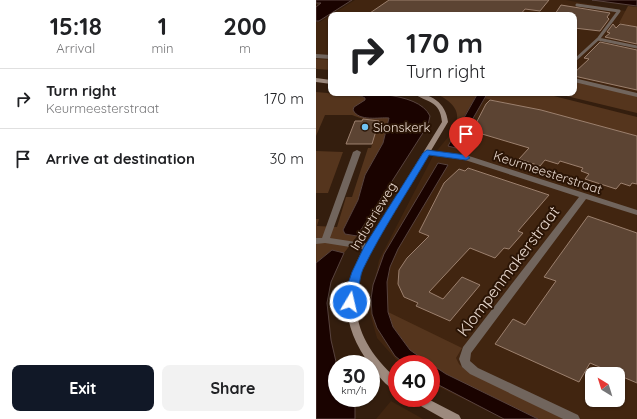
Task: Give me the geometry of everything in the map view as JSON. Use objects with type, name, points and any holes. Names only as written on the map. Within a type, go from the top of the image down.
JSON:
[{"type":"street","points":[[316,56],[328,57]]},
{"type":"street","points":[[316,80],[328,82]]},
{"type":"street","points":[[577,81],[637,95]]},
{"type":"street","name":"Industrieweg","points":[[388,378],[367,355],[353,319],[350,302],[357,272],[369,247],[445,122],[445,114],[442,107],[425,96]]},
{"type":"street","points":[[325,240],[357,152]]},
{"type":"street","name":"Keurmeesterstraat","points":[[427,153],[466,158],[637,213]]},
{"type":"street","name":"Klompenmakerstraat","points":[[574,419],[474,371],[468,367],[464,361],[464,356],[584,196]]},
{"type":"street","points":[[316,241],[325,240],[369,247]]},
{"type":"street","points":[[433,407],[455,419]]},
{"type":"lane","points":[[577,5],[619,11],[613,22],[598,39],[577,58]]},
{"type":"lane","points":[[598,39],[637,47]]},
{"type":"shaded area","points":[[316,0],[352,0],[333,12],[328,12],[328,15],[319,21],[316,21],[316,7],[321,3],[316,3]]},
{"type":"shaded area","points":[[355,0],[566,0],[637,13],[637,104],[577,90],[577,12],[336,12]]},
{"type":"shaded area","points":[[592,0],[637,0],[637,6]]},
{"type":"shaded area","points":[[628,6],[637,7],[637,27],[619,23]]},
{"type":"shaded area","points":[[328,17],[328,63],[316,62],[316,22],[320,22]]},
{"type":"shaded area","points":[[316,59],[328,60],[328,70],[316,69]]},
{"type":"shaded area","points":[[577,83],[637,96],[637,113],[566,96],[577,96]]},
{"type":"shaded area","points":[[316,92],[328,93],[328,96],[361,96],[365,98],[372,118],[389,118],[383,143],[365,175],[358,200],[343,230],[345,234],[357,236],[344,253],[332,250],[316,263],[316,219],[319,219],[317,226],[337,227],[346,197],[352,197],[368,148],[371,148],[379,121],[363,119],[352,115],[325,115],[316,136]]},
{"type":"shaded area","points":[[361,96],[400,97],[413,101],[423,108],[430,116],[428,125],[357,236],[345,234],[343,230],[358,200],[365,175],[383,143],[389,118],[364,118],[356,114],[353,110],[354,107],[365,100],[365,98]]},
{"type":"shaded area","points":[[440,96],[476,96],[455,132],[457,119],[456,110],[447,100]]},
{"type":"shaded area","points":[[476,96],[486,96],[456,148],[448,146]]},
{"type":"shaded area","points":[[482,96],[499,96],[637,125],[637,419],[504,419],[440,387],[440,355],[392,355],[377,338],[369,310],[379,260],[434,154]]},
{"type":"shaded area","points":[[486,96],[554,96],[637,117],[637,136],[544,111],[484,98]]},
{"type":"shaded area","points":[[316,151],[343,152],[328,193],[316,193]]},
{"type":"shaded area","points":[[438,163],[448,165],[398,249],[390,267],[387,282],[388,312],[393,327],[410,350],[417,355],[394,355],[377,328],[372,314],[371,299],[373,285],[384,254]]},
{"type":"shaded area","points":[[332,250],[344,253],[331,282],[327,303],[331,340],[334,355],[328,355],[328,407],[355,407],[355,419],[316,419],[316,263]]},
{"type":"shaded area","points":[[388,312],[462,348],[456,358],[463,368],[563,419],[538,419],[446,374],[440,370],[440,355],[418,355],[410,350],[393,327]]},
{"type":"shaded area","points":[[440,370],[538,419],[504,419],[440,386]]},
{"type":"shaded area","points":[[388,405],[388,407],[402,407],[423,419],[376,419]]},
{"type":"building","points":[[389,0],[549,0],[540,11],[525,9],[522,12],[371,12]]},
{"type":"building","points":[[561,5],[610,13],[607,17],[609,19],[600,31],[577,28],[577,12],[556,12]]},
{"type":"building","points":[[613,24],[616,28],[620,24],[637,27],[637,44],[605,37],[610,33],[607,32]]},
{"type":"building","points":[[600,42],[637,50],[637,90],[577,77],[577,70],[589,59],[584,58]]},
{"type":"building","points":[[490,100],[541,110],[637,136],[637,184],[632,183],[630,186],[621,183],[616,189],[585,179],[589,174],[581,171],[583,168],[560,161],[558,164],[545,160],[540,166],[519,159],[529,148],[472,131],[486,104]]},
{"type":"building","name":"Sionskerk","points":[[363,119],[379,121],[372,144],[346,144],[355,121],[362,121]]},
{"type":"building","points":[[468,168],[549,195],[518,231],[523,233],[509,249],[504,248],[495,258],[470,248],[429,292],[443,299],[462,277],[480,285],[450,321],[416,306],[418,303],[404,297],[398,284],[399,270],[407,258],[429,236],[419,232],[444,183],[459,169],[465,171]]},
{"type":"building","points":[[588,216],[637,233],[637,383],[625,378],[625,367],[599,367],[590,363],[588,367],[585,367],[585,372],[579,382],[495,344],[513,319],[525,325],[556,281],[544,277]]},
{"type":"place","name":"Sionskerk","points":[[365,127]]},
{"type":"route","points":[[350,302],[357,272],[369,247],[427,153],[466,158]]}]
